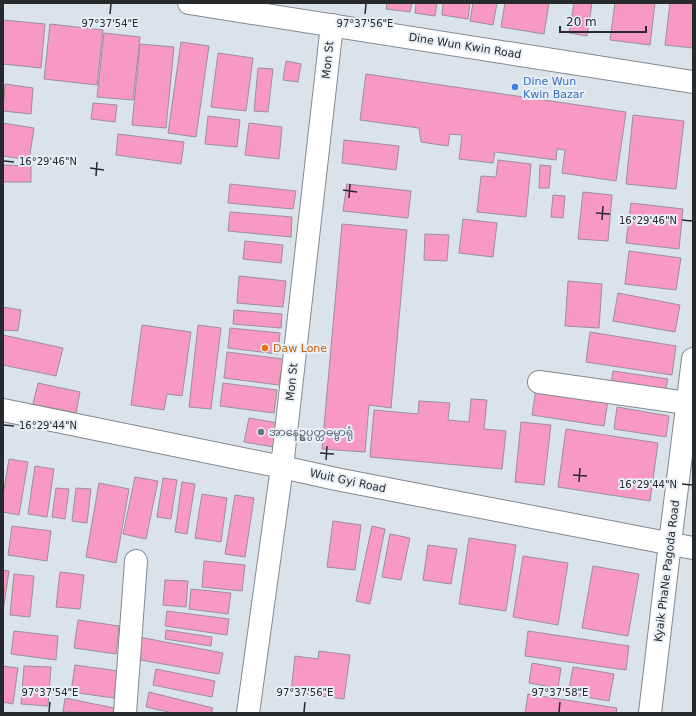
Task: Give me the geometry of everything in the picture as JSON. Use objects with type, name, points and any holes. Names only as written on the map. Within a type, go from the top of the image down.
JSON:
[{"type":"street","name":"Dine Wun Kwin Road","points":[[189,3],[693,82]]},
{"type":"street","name":"Mon St","points":[[248,713],[282,467],[332,26]]},
{"type":"street","name":"Kyaik PhaNe Pagoda Road","points":[[650,713],[693,359]]},
{"type":"street","points":[[539,382],[687,403]]},
{"type":"street","name":"Wuit Gyi Road","points":[[3,410],[336,479],[693,548]]},
{"type":"street","points":[[125,713],[136,561]]},
{"type":"building","points":[[387,3],[412,3],[410,12],[386,9]]},
{"type":"building","points":[[416,3],[437,3],[435,16],[415,13]]},
{"type":"building","points":[[443,3],[470,3],[468,19],[442,15]]},
{"type":"building","points":[[473,3],[497,3],[493,25],[470,21]]},
{"type":"building","points":[[505,3],[549,3],[544,34],[501,27]]},
{"type":"building","points":[[574,3],[592,3],[587,36],[569,33]]},
{"type":"building","points":[[615,3],[655,3],[650,45],[610,40]]},
{"type":"building","points":[[670,3],[693,3],[693,48],[665,45]]},
{"type":"building","points":[[3,20],[45,24],[41,68],[3,64]]},
{"type":"building","points":[[50,24],[103,30],[97,85],[44,79]]},
{"type":"building","points":[[104,33],[140,37],[133,100],[97,97]]},
{"type":"building","points":[[181,42],[209,46],[196,137],[168,133]]},
{"type":"building","points":[[140,44],[174,47],[166,128],[132,125]]},
{"type":"building","points":[[218,53],[253,58],[246,111],[211,107]]},
{"type":"building","points":[[286,61],[301,64],[298,82],[283,80]]},
{"type":"building","points":[[258,68],[273,69],[268,112],[254,111]]},
{"type":"building","points":[[366,74],[626,112],[616,181],[562,173],[565,150],[557,149],[556,160],[495,152],[493,163],[459,159],[462,135],[450,134],[448,146],[421,142],[419,128],[360,120]]},
{"type":"building","points":[[5,84],[33,88],[31,114],[3,111]]},
{"type":"building","points":[[93,103],[117,105],[115,122],[91,119]]},
{"type":"building","points":[[633,115],[684,121],[676,189],[626,184]]},
{"type":"building","points":[[208,116],[240,120],[237,147],[205,144]]},
{"type":"building","points":[[3,123],[34,128],[29,160],[3,156]]},
{"type":"building","points":[[249,123],[282,127],[279,159],[245,155]]},
{"type":"building","points":[[118,134],[184,142],[181,164],[116,155]]},
{"type":"building","points":[[344,140],[399,146],[396,170],[342,163]]},
{"type":"building","points":[[498,160],[531,164],[526,217],[477,212],[481,176],[496,177]]},
{"type":"building","points":[[3,165],[31,166],[31,182],[3,182]]},
{"type":"building","points":[[540,165],[551,166],[549,188],[539,188]]},
{"type":"building","points":[[230,184],[296,191],[293,209],[228,203]]},
{"type":"building","points":[[347,184],[411,191],[408,218],[343,211]]},
{"type":"building","points":[[583,192],[612,195],[608,241],[578,239]]},
{"type":"building","points":[[553,195],[565,196],[563,218],[551,217]]},
{"type":"building","points":[[631,203],[683,209],[679,249],[626,243]]},
{"type":"building","points":[[230,212],[292,217],[291,237],[228,231]]},
{"type":"building","points":[[463,219],[497,223],[493,257],[459,253]]},
{"type":"building","points":[[342,224],[407,230],[391,408],[369,405],[365,452],[322,449]]},
{"type":"building","points":[[425,234],[449,235],[447,261],[424,260]]},
{"type":"building","points":[[245,241],[283,245],[281,263],[243,259]]},
{"type":"building","points":[[629,251],[681,258],[676,290],[625,284]]},
{"type":"building","points":[[239,276],[286,281],[283,307],[237,303]]},
{"type":"building","points":[[568,281],[602,284],[599,328],[565,326]]},
{"type":"building","points":[[618,293],[680,305],[675,332],[613,321]]},
{"type":"building","points":[[3,307],[21,310],[18,331],[3,330]]},
{"type":"building","points":[[234,310],[282,314],[281,328],[233,324]]},
{"type":"building","points":[[142,325],[191,332],[182,396],[167,394],[164,410],[131,405]]},
{"type":"building","points":[[198,325],[221,328],[211,409],[189,407]]},
{"type":"building","points":[[230,328],[280,333],[278,354],[228,348]]},
{"type":"building","points":[[590,332],[676,346],[672,375],[586,362]]},
{"type":"building","points":[[3,335],[63,348],[56,376],[3,365]]},
{"type":"building","points":[[227,352],[283,359],[279,385],[224,378]]},
{"type":"building","points":[[613,371],[668,379],[665,392],[611,384]]},
{"type":"building","points":[[38,383],[80,392],[76,413],[33,404]]},
{"type":"building","points":[[223,383],[277,390],[274,413],[220,406]]},
{"type":"building","points":[[536,389],[608,400],[604,426],[532,415]]},
{"type":"building","points":[[471,399],[487,400],[484,429],[506,431],[502,469],[370,457],[374,410],[418,414],[419,401],[450,403],[448,420],[469,422]]},
{"type":"building","points":[[617,407],[669,416],[666,437],[614,429]]},
{"type":"building","name":"အာနေဥ္စပ္ပတ္တဓမ္မာရုံ","points":[[249,418],[278,423],[274,447],[244,442]]},
{"type":"building","points":[[521,422],[551,425],[544,485],[515,482]]},
{"type":"building","points":[[566,429],[658,443],[650,501],[558,487]]},
{"type":"building","points":[[9,459],[28,462],[19,515],[3,512],[3,495]]},
{"type":"building","points":[[35,466],[54,469],[47,517],[28,514]]},
{"type":"building","points":[[135,477],[158,481],[146,539],[123,534]]},
{"type":"building","points":[[163,478],[177,480],[171,519],[157,517]]},
{"type":"building","points":[[182,482],[195,484],[187,534],[175,532]]},
{"type":"building","points":[[99,483],[129,489],[116,563],[86,557]]},
{"type":"building","points":[[56,488],[69,489],[65,519],[52,517]]},
{"type":"building","points":[[76,488],[91,489],[87,523],[72,521]]},
{"type":"building","points":[[202,494],[227,498],[221,542],[195,538]]},
{"type":"building","points":[[235,495],[254,498],[245,557],[225,554]]},
{"type":"building","points":[[333,521],[361,525],[355,570],[327,567]]},
{"type":"building","points":[[12,526],[51,531],[47,561],[8,555]]},
{"type":"building","points":[[372,526],[385,529],[370,604],[356,601]]},
{"type":"building","points":[[390,534],[410,538],[401,580],[382,577]]},
{"type":"building","points":[[469,538],[516,545],[506,611],[459,604]]},
{"type":"building","points":[[428,545],[457,549],[451,584],[423,580]]},
{"type":"building","points":[[523,556],[568,563],[558,625],[513,617]]},
{"type":"building","points":[[204,561],[245,565],[242,591],[202,587]]},
{"type":"building","points":[[593,566],[639,574],[628,636],[582,628]]},
{"type":"building","points":[[3,570],[9,571],[3,611]]},
{"type":"building","points":[[60,572],[84,575],[80,609],[56,607]]},
{"type":"building","points":[[14,574],[34,576],[30,617],[10,615]]},
{"type":"building","points":[[165,580],[188,581],[186,607],[163,605]]},
{"type":"building","points":[[191,589],[231,593],[228,614],[189,609]]},
{"type":"building","points":[[167,611],[229,619],[227,635],[165,626]]},
{"type":"building","points":[[78,620],[119,626],[116,654],[74,648]]},
{"type":"building","points":[[166,630],[212,637],[211,646],[165,639]]},
{"type":"building","points":[[14,631],[58,636],[56,660],[11,654]]},
{"type":"building","points":[[528,631],[629,646],[626,670],[525,656]]},
{"type":"building","points":[[139,637],[223,653],[219,674],[135,659]]},
{"type":"building","points":[[319,651],[350,655],[344,699],[291,692],[295,656],[318,659]]},
{"type":"building","points":[[532,663],[561,668],[558,688],[529,683]]},
{"type":"building","points":[[75,665],[118,671],[114,698],[71,692]]},
{"type":"building","points":[[3,666],[18,668],[13,704],[3,702]]},
{"type":"building","points":[[24,666],[51,667],[48,706],[21,704]]},
{"type":"building","points":[[573,667],[614,674],[609,701],[568,694]]},
{"type":"building","points":[[156,669],[215,681],[212,697],[153,685]]},
{"type":"building","points":[[149,692],[213,708],[211,713],[173,713],[146,707]]},
{"type":"building","points":[[528,694],[617,708],[616,713],[525,713]]},
{"type":"building","points":[[65,698],[114,708],[113,713],[63,712]]},
{"type":"place","name":"Dine Wun Kwin Bazar","points":[[515,87]]},
{"type":"place","name":"Daw Lone","points":[[265,348]]},
{"type":"place","name":"အာနေဥ္စပ္ပတ္တဓမ္မာရုံ","points":[[261,432]]}]
